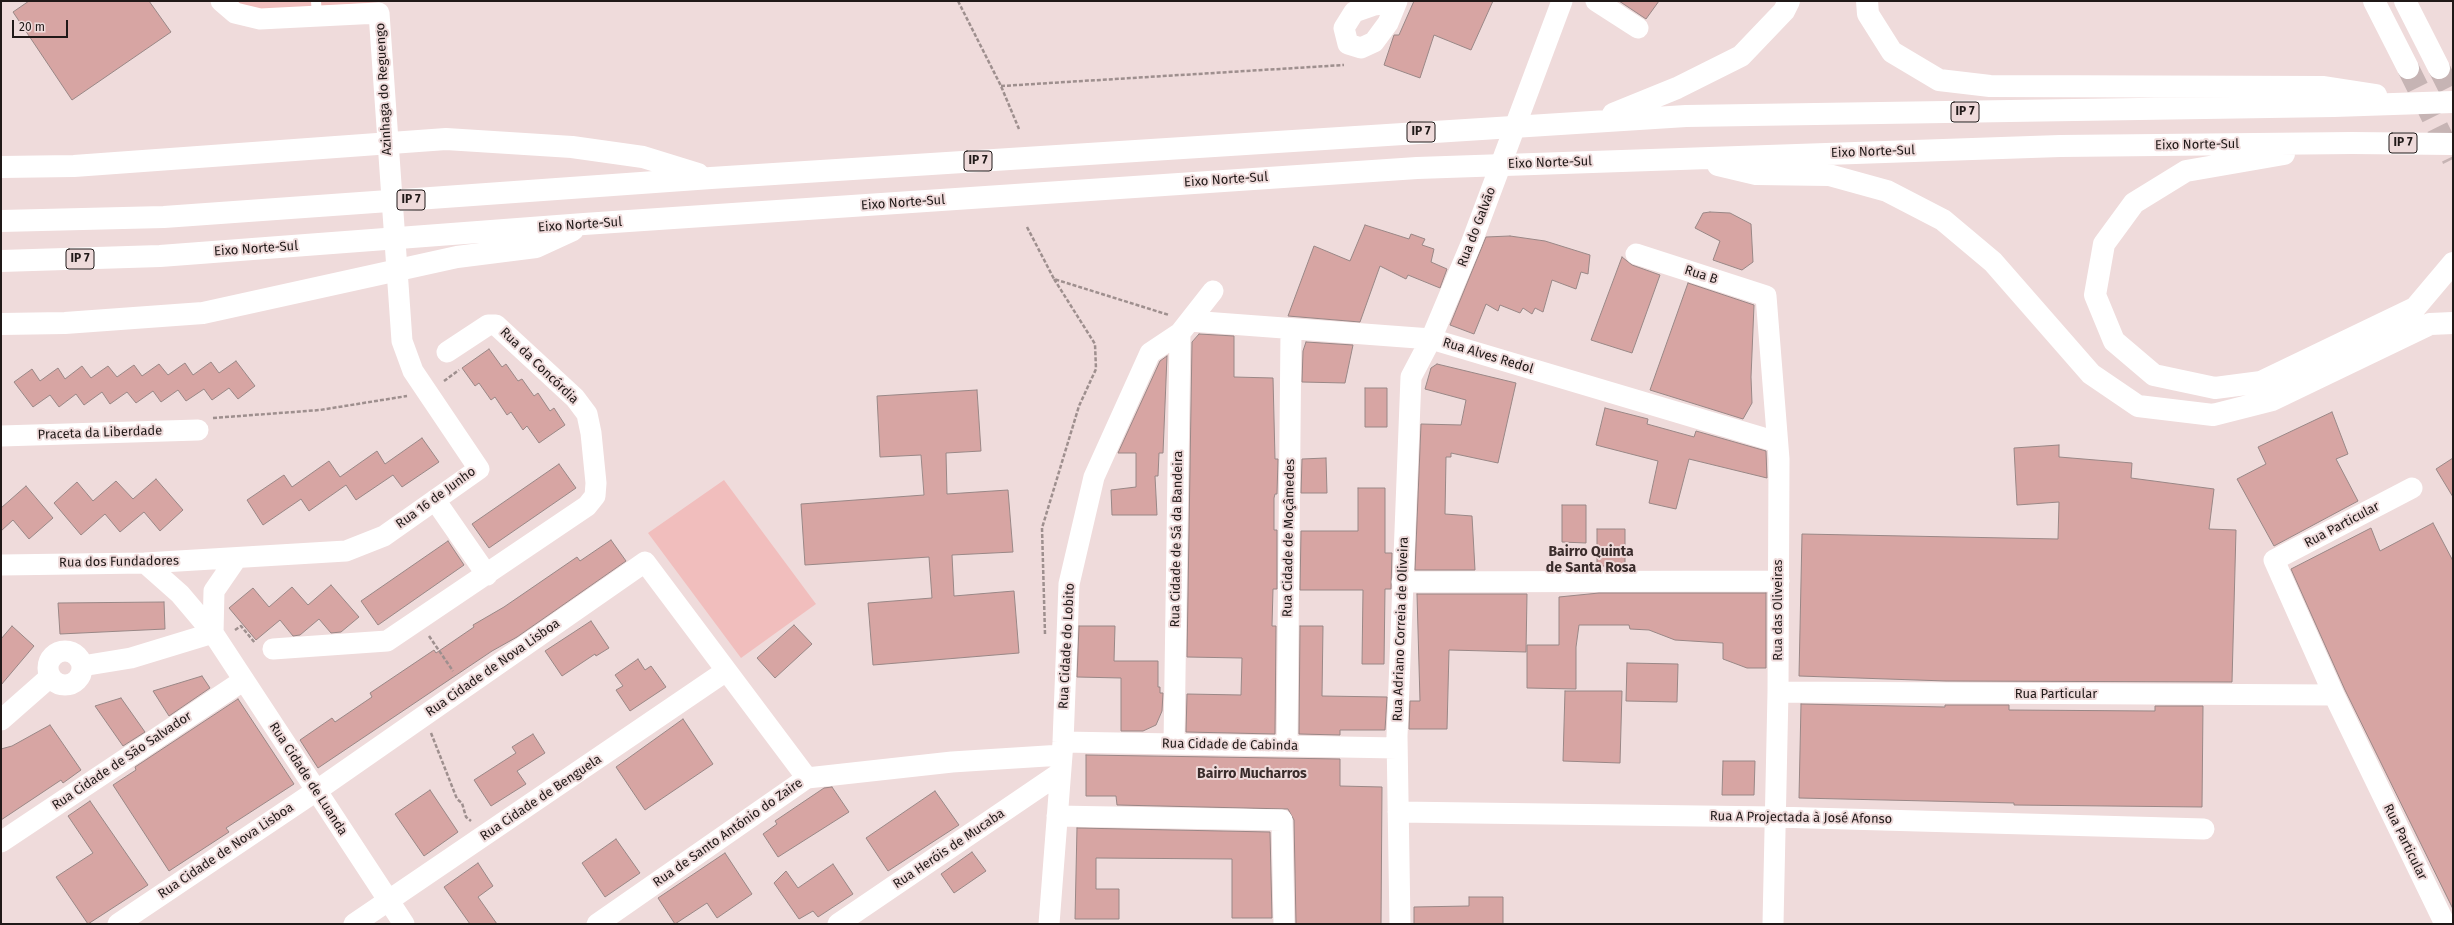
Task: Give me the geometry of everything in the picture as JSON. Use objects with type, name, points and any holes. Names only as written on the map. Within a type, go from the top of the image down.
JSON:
[{"type":"main road","points":[[1597,121],[1677,88],[1741,56],[1784,11],[1789,1]]},
{"type":"main road","points":[[1867,1],[1868,14],[1892,52],[1939,80],[1990,86],[2324,87],[2429,102]]},
{"type":"main road","points":[[2374,1],[2408,68]]},
{"type":"main road","points":[[2405,1],[2439,68]]},
{"type":"main road","name":"IP 7","points":[[1,221],[164,217],[711,178],[1686,116],[2334,106],[2453,102]]},
{"type":"main road","points":[[1,167],[74,166],[446,139],[572,147],[643,157],[711,178]]},
{"type":"main road","points":[[2352,143],[2186,171],[2134,203],[2104,244],[2095,295],[2114,340],[2154,376],[2215,388],[2261,382],[2415,308],[2453,263]]},
{"type":"main road","name":"Eixo Norte-Sul","points":[[1,261],[160,256],[584,224],[1417,168],[2060,146],[2352,143],[2453,144]]},
{"type":"main road","points":[[1688,159],[1756,174],[1829,175],[1887,191],[1943,220],[1993,262],[2091,374],[2138,406],[2213,416],[2272,400],[2430,324],[2453,323]]},
{"type":"main road","points":[[1,324],[65,323],[203,313],[457,257],[536,247],[584,224]]},
{"type":"street","name":"Azinhaga do Reguengo","points":[[221,1],[235,13],[260,19],[316,8],[379,13],[400,328]]},
{"type":"street","name":"Rua do Galvão","points":[[1431,339],[1471,244],[1562,1]]},
{"type":"street","points":[[1596,1],[1638,28]]},
{"type":"street","points":[[1396,2],[1388,23],[1374,42],[1361,48],[1348,44],[1344,28],[1354,12],[1374,5],[1396,2]]},
{"type":"street","name":"Rua B","points":[[1636,254],[1766,296]]},
{"type":"street","name":"Rua Cidade do Lobito","points":[[1049,924],[1062,757],[1069,584],[1094,477],[1150,353],[1185,327],[1213,291]]},
{"type":"street","name":"Rua das Oliveiras","points":[[1766,296],[1777,442],[1779,581],[1778,692],[1772,924]]},
{"type":"street","name":"Rua da Concórdia","points":[[273,649],[387,641],[487,575],[587,506],[594,496],[596,483],[591,433],[587,414],[575,398],[496,325],[488,325],[447,352]]},
{"type":"street","name":"Rua Alves Redol","points":[[1185,327],[1291,330],[1431,339],[1777,442]]},
{"type":"street","name":"Rua Cidade de Sá da Bandeira","points":[[1174,744],[1185,327]]},
{"type":"street","name":"Rua 16 de Junho","points":[[236,559],[346,551],[384,536],[479,469],[427,393],[406,358],[400,328]]},
{"type":"street","name":"Rua Cidade de Moçâmedes","points":[[1287,746],[1291,330]]},
{"type":"street","name":"Rua Adriano Correia de Oliveira","points":[[1400,924],[1397,748],[1402,582],[1411,377],[1431,339]]},
{"type":"street","name":"Praceta da Liberdade","points":[[1,436],[198,430]]},
{"type":"street","name":"Rua Particular","points":[[2412,488],[2274,560],[2334,695],[2445,924]]},
{"type":"street","points":[[435,500],[487,575]]},
{"type":"street","points":[[1,720],[50,677],[59,684],[70,685],[79,678],[82,666],[131,658],[213,633],[214,591],[236,559]]},
{"type":"street","name":"Rua dos Fundadores","points":[[4,569],[236,559]]},
{"type":"street","name":"Rua Cidade de Nova Lisboa","points":[[118,924],[316,791],[645,562],[807,778]]},
{"type":"street","name":"Rua Cidade de Luanda","points":[[145,563],[180,594],[213,633],[404,924]]},
{"type":"street","points":[[1402,582],[1779,581]]},
{"type":"street","name":"Rua Cidade de Benguela","points":[[354,924],[487,835],[726,671]]},
{"type":"street","name":"Rua Cidade de São Salvador","points":[[1,842],[244,680]]},
{"type":"street","name":"Rua Particular","points":[[1778,692],[2334,695]]},
{"type":"street","name":"Rua Cidade de Cabinda","points":[[1062,757],[1174,744],[1397,748]]},
{"type":"street","name":"Rua de Santo António do Zaire","points":[[597,924],[807,778],[952,762],[1062,757]]},
{"type":"street","name":"Rua Heróis de Mucaba","points":[[838,924],[1062,757]]},
{"type":"street","name":"Rua A Projectada à José Afonso","points":[[1398,812],[1775,817],[2204,829]]},
{"type":"street","points":[[1057,816],[1282,820],[1284,924]]},
{"type":"path","points":[[958,1],[1002,86],[1019,129]]},
{"type":"path","points":[[1002,86],[1347,65],[1361,48]]},
{"type":"path","points":[[1027,227],[1054,280],[1095,344],[1096,369],[1079,406],[1042,528],[1046,641]]},
{"type":"path","points":[[1054,280],[1185,327]]},
{"type":"path","points":[[198,430],[214,417],[320,410],[427,393],[460,369],[447,352]]},
{"type":"path","points":[[419,620],[464,688]]},
{"type":"path","points":[[424,716],[466,817],[487,835]]},
{"type":"shaded area","points":[[235,1],[394,1],[268,10],[246,7]]},
{"type":"shaded area","points":[[724,480],[816,604],[741,658],[648,533]]},
{"type":"building","points":[[29,1],[149,1],[171,32],[72,100],[13,12]]},
{"type":"building","points":[[1414,1],[1493,1],[1471,50],[1434,35],[1420,78],[1384,65],[1394,35],[1399,35]]},
{"type":"building","points":[[1619,1],[1659,1],[1646,19]]},
{"type":"building","points":[[1703,213],[1730,213],[1751,224],[1753,262],[1742,270],[1713,260],[1720,241],[1695,228]]},
{"type":"building","points":[[1365,225],[1409,239],[1411,234],[1425,239],[1422,245],[1434,249],[1431,262],[1447,269],[1440,288],[1408,275],[1406,279],[1380,266],[1360,322],[1288,316],[1314,246],[1350,261]]},
{"type":"building","points":[[1510,236],[1545,241],[1590,255],[1588,274],[1581,272],[1576,289],[1552,280],[1543,312],[1535,308],[1532,314],[1523,308],[1520,313],[1500,305],[1498,311],[1486,304],[1474,334],[1450,325],[1486,237]]},
{"type":"building","points":[[1622,257],[1632,265],[1660,275],[1632,353],[1591,340]]},
{"type":"building","points":[[1688,283],[1754,305],[1751,377],[1752,403],[1743,419],[1650,390]]},
{"type":"building","points":[[1199,334],[1234,336],[1234,377],[1273,378],[1275,459],[1278,459],[1277,494],[1275,494],[1274,498],[1274,530],[1277,530],[1277,589],[1273,589],[1272,626],[1276,626],[1275,734],[1186,732],[1187,694],[1241,695],[1242,658],[1187,657],[1192,342]]},
{"type":"building","points":[[1306,342],[1353,345],[1345,383],[1302,382],[1303,351]]},
{"type":"building","points":[[489,349],[502,367],[506,364],[518,381],[522,379],[534,396],[538,393],[550,411],[554,408],[565,425],[539,443],[527,426],[523,430],[511,412],[507,415],[495,397],[491,400],[479,383],[475,386],[462,368]]},
{"type":"building","points":[[1167,356],[1163,453],[1159,453],[1158,476],[1155,476],[1157,515],[1112,515],[1111,490],[1136,487],[1136,453],[1118,453],[1160,361]]},
{"type":"building","points":[[236,361],[255,386],[238,399],[229,388],[212,400],[204,389],[186,401],[178,390],[161,402],[153,391],[136,403],[127,392],[110,404],[102,392],[84,405],[76,394],[59,407],[50,395],[33,407],[14,382],[32,369],[40,381],[58,368],[65,379],[82,366],[91,378],[108,366],[117,377],[134,365],[142,376],[159,364],[168,375],[185,363],[193,375],[211,362],[219,373]]},
{"type":"building","points":[[1437,364],[1516,383],[1498,463],[1451,453],[1451,457],[1446,457],[1445,514],[1472,516],[1475,570],[1415,570],[1421,424],[1461,425],[1466,400],[1425,389],[1431,368]]},
{"type":"building","points":[[1365,388],[1387,388],[1387,427],[1365,427]]},
{"type":"building","points":[[977,390],[981,451],[946,453],[947,494],[1008,490],[1013,552],[952,555],[954,596],[1014,591],[1019,653],[873,665],[868,603],[932,598],[929,557],[805,565],[801,504],[924,495],[921,455],[880,457],[877,396]]},
{"type":"building","points":[[1605,408],[1648,419],[1647,424],[1694,437],[1696,431],[1766,451],[1767,478],[1689,459],[1676,509],[1649,503],[1658,461],[1596,445]]},
{"type":"building","points":[[2332,412],[2348,454],[2336,459],[2358,501],[2274,546],[2237,479],[2266,464],[2258,447]]},
{"type":"building","points":[[422,438],[439,462],[402,487],[393,475],[356,500],[346,485],[309,511],[301,499],[263,525],[247,500],[284,475],[292,487],[329,461],[340,477],[377,451],[385,464]]},
{"type":"building","points":[[2059,445],[2059,457],[2132,463],[2131,478],[2214,489],[2209,529],[2236,530],[2232,682],[1946,681],[1799,676],[1802,534],[2058,539],[2059,502],[2017,505],[2014,448]]},
{"type":"building","points":[[1326,458],[1327,493],[1301,493],[1302,459]]},
{"type":"building","points":[[2453,458],[2453,497],[2436,469]]},
{"type":"building","points":[[559,464],[576,488],[489,548],[472,524]]},
{"type":"building","points":[[156,479],[183,510],[160,531],[144,512],[120,532],[105,514],[81,535],[54,503],[77,482],[93,501],[116,481],[133,499]]},
{"type":"building","points":[[26,486],[53,518],[29,539],[13,520],[1,531],[1,508]]},
{"type":"building","points":[[1358,488],[1385,488],[1385,553],[1392,553],[1391,589],[1385,589],[1384,664],[1362,664],[1363,590],[1300,590],[1301,531],[1358,531]]},
{"type":"building","points":[[1562,505],[1586,505],[1586,543],[1562,542]]},
{"type":"building","points":[[2433,523],[2453,561],[2453,909],[2345,690],[2291,569],[2371,528],[2380,551]]},
{"type":"building","points":[[1597,529],[1625,529],[1625,566],[1597,566]]},
{"type":"building","points":[[611,540],[626,561],[517,637],[492,651],[318,768],[300,740],[332,718],[335,722],[372,697],[370,693],[434,650],[436,653],[474,627],[473,625],[504,607],[577,557],[580,561]]},
{"type":"building","points":[[448,541],[464,565],[378,625],[361,601]]},
{"type":"building","points":[[331,585],[359,617],[341,632],[331,633],[319,619],[300,635],[293,636],[280,620],[256,640],[229,608],[253,588],[269,607],[292,587],[308,605]]},
{"type":"building","points":[[1599,593],[1766,593],[1766,668],[1747,668],[1723,659],[1723,643],[1675,640],[1649,630],[1630,629],[1629,625],[1579,625],[1576,647],[1576,689],[1527,688],[1527,645],[1559,645],[1559,597]]},
{"type":"building","points":[[1417,594],[1527,594],[1526,652],[1449,650],[1447,729],[1409,729],[1410,701],[1420,701]]},
{"type":"building","points":[[164,602],[165,629],[60,634],[58,603]]},
{"type":"building","points":[[591,621],[609,648],[596,656],[595,654],[562,676],[545,651]]},
{"type":"building","points":[[794,625],[812,644],[775,678],[757,658]]},
{"type":"building","points":[[12,626],[34,646],[1,685],[1,639]]},
{"type":"building","points":[[1079,626],[1115,626],[1114,661],[1158,661],[1158,687],[1160,687],[1160,693],[1163,693],[1162,711],[1156,725],[1143,731],[1121,731],[1121,678],[1077,677]]},
{"type":"building","points":[[1300,626],[1323,626],[1322,696],[1387,697],[1385,730],[1340,730],[1340,735],[1299,734]]},
{"type":"building","points":[[638,659],[645,670],[651,666],[666,687],[630,711],[616,690],[623,686],[615,675]]},
{"type":"building","points":[[1627,663],[1678,664],[1677,702],[1626,701]]},
{"type":"building","points":[[202,676],[210,688],[169,716],[153,691]]},
{"type":"building","points":[[1565,691],[1622,691],[1620,763],[1563,761]]},
{"type":"building","points":[[121,698],[145,732],[123,746],[95,706]]},
{"type":"building","points":[[238,699],[294,784],[226,828],[229,832],[169,871],[113,785],[136,770],[135,767]]},
{"type":"building","points":[[1801,704],[1945,707],[1945,705],[2009,705],[2009,710],[2155,711],[2155,706],[2203,706],[2202,807],[2014,805],[2014,803],[1799,798]]},
{"type":"building","points":[[683,719],[713,764],[645,810],[616,767]]},
{"type":"building","points":[[50,725],[81,770],[63,783],[61,780],[1,820],[1,749],[12,746]]},
{"type":"building","points":[[533,734],[545,753],[517,771],[526,784],[491,806],[474,780],[516,753],[512,747]]},
{"type":"building","points":[[1086,755],[1340,759],[1340,786],[1382,787],[1381,924],[1296,924],[1294,820],[1288,809],[1117,805],[1116,796],[1086,796]]},
{"type":"building","points":[[1723,761],[1755,761],[1754,795],[1722,795]]},
{"type":"building","points":[[832,787],[849,812],[778,857],[763,834],[777,824],[775,821],[824,788]]},
{"type":"building","points":[[430,790],[458,832],[424,856],[395,814]]},
{"type":"building","points":[[935,791],[959,825],[888,871],[866,838]]},
{"type":"building","points":[[90,801],[148,885],[88,924],[56,877],[93,853],[68,816]]},
{"type":"building","points":[[1077,828],[1270,832],[1272,918],[1232,918],[1232,859],[1096,858],[1096,889],[1119,889],[1119,919],[1075,919]]},
{"type":"building","points":[[616,839],[640,873],[605,897],[582,863]]},
{"type":"building","points":[[972,852],[986,871],[954,893],[941,874]]},
{"type":"building","points":[[725,853],[752,894],[717,918],[707,903],[675,924],[658,898]]},
{"type":"building","points":[[478,863],[493,886],[478,897],[497,924],[470,924],[444,887]]},
{"type":"building","points":[[833,864],[853,894],[818,917],[813,911],[799,919],[774,883],[786,871],[798,888]]},
{"type":"building","points":[[1469,897],[1503,897],[1503,924],[1414,924],[1414,907],[1469,906]]},
{"type":"tunnel","points":[[2408,68],[2453,159]]},
{"type":"tunnel","points":[[2439,68],[2453,96]]},
{"type":"district","name":"Bairro Quinta de Santa Rosa","points":[[1591,560]]},
{"type":"district","name":"Bairro Mucharros","points":[[1252,774]]}]
